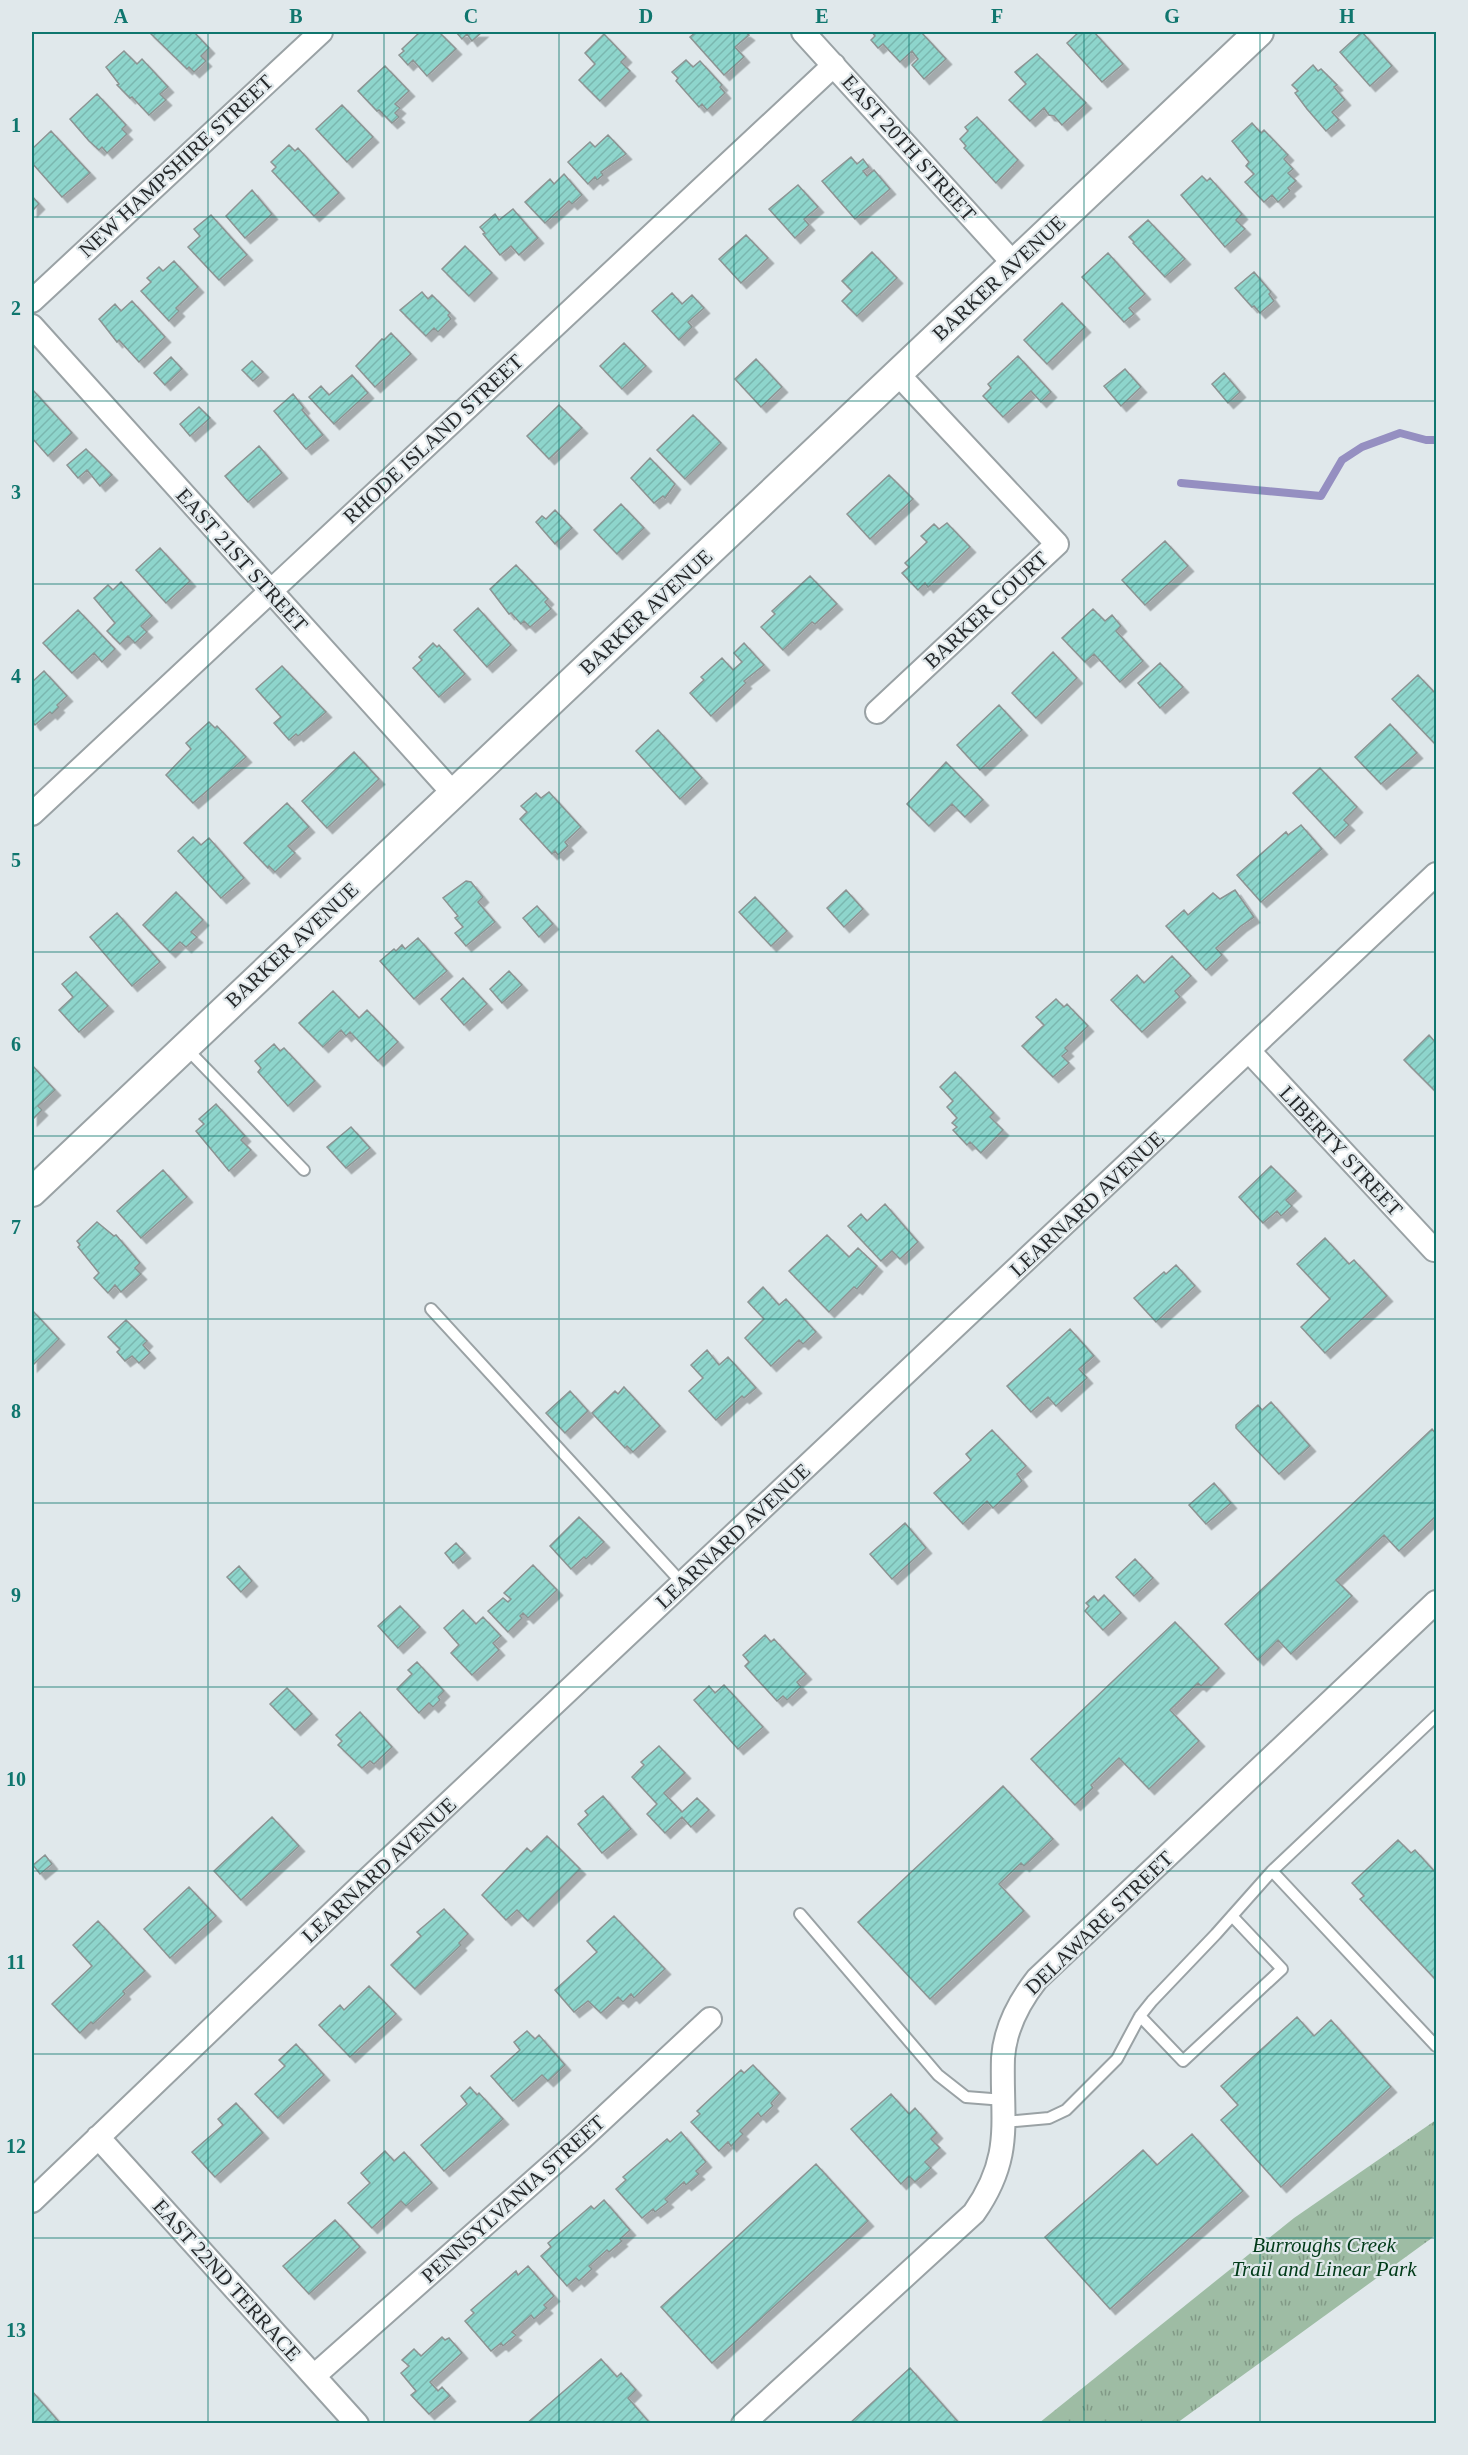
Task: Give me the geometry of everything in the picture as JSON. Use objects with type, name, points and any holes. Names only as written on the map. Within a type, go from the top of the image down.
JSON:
[{"type":"street","name":"NEW HAMPSHIRE STREET","points":[[32,301],[321,32]]},
{"type":"street","name":"EAST 20TH STREET","points":[[803,32],[1014,264]]},
{"type":"street","name":"BARKER AVENUE","points":[[32,1192],[1259,32]]},
{"type":"street","name":"RHODE ISLAND STREET","points":[[32,814],[834,65]]},
{"type":"street","name":"EAST 21ST STREET","points":[[32,326],[453,793]]},
{"type":"street","name":"BARKER COURT","points":[[877,712],[1057,544],[898,374]]},
{"type":"street","name":"LEARNARD AVENUE","points":[[32,2201],[368,1879],[1437,874]]},
{"type":"street","name":"LIBERTY STREET","points":[[1249,1051],[1434,1250]]},
{"type":"street","name":"DELAWARE STREET","points":[[743,2424],[974,2212],[988,2192],[997,2172],[1002,2152],[1003,2057],[1008,2033],[1014,2013],[1023,1996],[1037,1979],[1437,1602]]},
{"type":"street","name":"PENNSYLVANIA STREET","points":[[314,2376],[579,2141],[710,2019]]},
{"type":"street","name":"EAST 22ND TERRACE","points":[[98,2138],[357,2424]]},
{"type":"lane","points":[[184,1047],[303,1170]]},
{"type":"lane","points":[[431,1309],[683,1584]]},
{"type":"lane","points":[[800,1914],[938,2074],[966,2097],[1004,2111],[1049,2118],[1066,2110],[1117,2059],[1140,2016],[1272,1871],[1437,1716]]},
{"type":"lane","points":[[1272,1871],[1437,2046]]},
{"type":"lane","points":[[1140,2016],[1184,2061],[1282,1970],[1232,1916]]},
{"type":"green space","name":"Burroughs Creek Trail and Linear Park","points":[[1436,2120],[1436,2235],[1177,2423],[1039,2423],[1294,2218]]},
{"type":"building","points":[[149,32],[194,32],[209,48],[201,56],[206,61],[194,72],[189,67],[187,69]]},
{"type":"building","points":[[420,32],[439,32],[456,49],[427,76],[413,60],[408,65],[399,55],[404,51],[402,49]]},
{"type":"building","points":[[456,32],[482,32],[472,41],[467,34],[462,39]]},
{"type":"building","points":[[696,32],[745,32],[749,35],[735,47],[744,57],[724,75],[690,37]]},
{"type":"building","points":[[872,32],[921,32],[946,59],[924,79],[912,65],[918,59],[912,51],[900,62],[883,44],[878,48],[871,40],[875,36]]},
{"type":"building","points":[[1079,32],[1094,32],[1123,64],[1102,82],[1067,43]]},
{"type":"building","points":[[1362,32],[1392,66],[1370,86],[1340,52]]},
{"type":"building","points":[[604,34],[626,57],[621,62],[630,71],[600,101],[579,80],[595,64],[585,53]]},
{"type":"building","points":[[124,51],[137,64],[142,59],[168,87],[160,94],[166,100],[149,115],[117,85],[119,84],[106,67]]},
{"type":"building","points":[[1037,54],[1086,103],[1062,125],[1044,108],[1030,121],[1009,100],[1026,84],[1015,72]]},
{"type":"building","points":[[686,60],[693,67],[700,61],[722,85],[720,87],[725,93],[707,110],[702,104],[699,107],[676,81],[678,78],[672,72]]},
{"type":"building","points":[[1313,65],[1318,71],[1321,69],[1337,85],[1334,87],[1345,100],[1332,112],[1339,120],[1326,131],[1295,93],[1298,91],[1292,85]]},
{"type":"building","points":[[385,66],[409,91],[395,104],[400,108],[395,113],[399,117],[392,123],[358,91]]},
{"type":"building","points":[[97,94],[126,125],[122,129],[127,134],[107,153],[102,147],[99,150],[89,141],[70,119]]},
{"type":"building","points":[[342,105],[373,137],[347,162],[316,129]]},
{"type":"building","points":[[977,117],[1018,160],[996,183],[964,148],[966,146],[960,139],[968,131],[965,127]]},
{"type":"building","points":[[1252,123],[1261,133],[1264,130],[1288,155],[1284,159],[1293,169],[1288,173],[1296,181],[1288,188],[1290,191],[1278,202],[1272,195],[1264,202],[1245,182],[1254,174],[1246,166],[1249,162],[1232,141]]},
{"type":"building","points":[[51,131],[90,173],[62,197],[32,163],[32,149]]},
{"type":"building","points":[[608,135],[626,154],[601,172],[603,175],[597,180],[595,177],[588,184],[568,162],[590,142],[595,147]]},
{"type":"building","points":[[289,145],[295,151],[298,148],[339,193],[314,216],[272,171],[276,167],[271,162]]},
{"type":"building","points":[[851,157],[857,164],[863,159],[869,167],[863,171],[867,176],[874,170],[890,189],[855,219],[822,181]]},
{"type":"building","points":[[564,174],[582,195],[572,204],[569,201],[545,223],[525,202],[550,179],[554,184]]},
{"type":"building","points":[[1202,176],[1207,181],[1210,178],[1242,214],[1236,220],[1245,229],[1225,247],[1181,195]]},
{"type":"building","points":[[798,185],[818,207],[804,219],[809,225],[795,238],[769,209]]},
{"type":"building","points":[[252,190],[272,214],[245,238],[226,216]]},
{"type":"building","points":[[32,196],[39,204],[32,211]]},
{"type":"building","points":[[513,209],[538,238],[519,255],[511,246],[500,255],[480,227],[495,214],[499,220]]},
{"type":"building","points":[[211,215],[247,255],[219,280],[188,247],[200,236],[194,229]]},
{"type":"building","points":[[1148,220],[1185,259],[1165,277],[1129,237]]},
{"type":"building","points":[[746,235],[768,258],[741,283],[719,259]]},
{"type":"building","points":[[465,246],[492,273],[469,296],[442,269]]},
{"type":"building","points":[[872,252],[897,278],[857,316],[842,301],[852,291],[842,281]]},
{"type":"building","points":[[1108,253],[1145,294],[1129,308],[1134,314],[1124,322],[1082,277]]},
{"type":"building","points":[[174,261],[198,287],[176,308],[179,311],[169,321],[141,291],[151,282],[147,278],[159,267],[163,271]]},
{"type":"building","points":[[1254,272],[1271,292],[1269,294],[1274,301],[1260,313],[1235,288]]},
{"type":"building","points":[[422,292],[428,299],[432,295],[450,313],[448,315],[451,319],[438,332],[434,328],[426,336],[400,310]]},
{"type":"building","points":[[672,293],[682,304],[692,295],[704,308],[688,322],[692,327],[679,340],[652,311]]},
{"type":"building","points":[[132,301],[165,337],[139,362],[119,340],[117,342],[99,319],[115,304],[121,311]]},
{"type":"building","points":[[1062,303],[1085,327],[1047,364],[1024,340]]},
{"type":"building","points":[[391,333],[411,354],[375,387],[356,366],[382,339],[384,340]]},
{"type":"building","points":[[624,343],[646,366],[622,389],[600,366]]},
{"type":"building","points":[[1018,356],[1051,392],[1041,402],[1031,391],[1003,417],[983,396],[991,388],[988,384]]},
{"type":"building","points":[[171,357],[182,369],[165,385],[154,373]]},
{"type":"building","points":[[756,359],[782,387],[761,407],[735,379]]},
{"type":"building","points":[[252,361],[263,372],[253,381],[242,370]]},
{"type":"building","points":[[1125,369],[1141,387],[1121,406],[1104,386]]},
{"type":"building","points":[[1224,373],[1240,392],[1228,403],[1212,384]]},
{"type":"building","points":[[352,375],[368,393],[334,424],[309,397],[321,386],[329,395]]},
{"type":"building","points":[[32,389],[72,433],[48,456],[32,438]]},
{"type":"building","points":[[293,394],[304,408],[302,410],[323,435],[306,449],[274,411]]},
{"type":"building","points":[[559,405],[582,428],[549,459],[527,436]]},
{"type":"building","points":[[199,407],[210,418],[190,436],[180,424]]},
{"type":"building","points":[[693,415],[721,443],[685,479],[657,450]]},
{"type":"building","points":[[259,446],[282,473],[248,502],[225,476]]},
{"type":"building","points":[[86,449],[112,475],[100,486],[87,470],[78,478],[67,465]]},
{"type":"building","points":[[650,458],[675,484],[665,498],[663,496],[654,503],[631,478]]},
{"type":"building","points":[[889,475],[913,499],[870,539],[847,514]]},
{"type":"building","points":[[621,504],[644,528],[617,554],[594,530]]},
{"type":"building","points":[[555,510],[572,528],[555,544],[536,522],[542,516],[546,519]]},
{"type":"building","points":[[947,523],[970,547],[928,587],[925,583],[918,590],[902,573],[909,567],[905,563],[927,542],[921,536],[934,524],[939,529]]},
{"type":"building","points":[[1165,541],[1188,566],[1145,605],[1122,580]]},
{"type":"building","points":[[160,548],[190,581],[166,603],[136,570]]},
{"type":"building","points":[[516,565],[548,599],[545,602],[551,609],[530,627],[524,621],[521,624],[511,613],[509,614],[490,589]]},
{"type":"building","points":[[810,576],[837,604],[815,624],[812,622],[783,650],[761,627],[775,614],[772,611]]},
{"type":"building","points":[[121,582],[152,616],[141,626],[147,632],[135,643],[128,636],[120,644],[107,631],[115,623],[94,598],[108,585],[113,590]]},
{"type":"building","points":[[478,608],[511,645],[487,667],[454,630]]},
{"type":"building","points":[[1093,609],[1105,621],[1112,615],[1121,626],[1116,631],[1143,661],[1120,682],[1094,654],[1085,662],[1062,638]]},
{"type":"building","points":[[78,610],[115,649],[102,662],[94,653],[72,673],[43,643]]},
{"type":"building","points":[[433,643],[437,647],[439,645],[465,674],[439,697],[413,668],[422,660],[419,657]]},
{"type":"building","points":[[744,643],[764,665],[744,681],[746,683],[711,716],[690,693],[704,680],[701,677],[722,658],[733,670],[742,662],[734,653]]},
{"type":"building","points":[[1053,652],[1077,678],[1036,718],[1012,693]]},
{"type":"building","points":[[1160,663],[1183,687],[1160,708],[1138,683]]},
{"type":"building","points":[[282,666],[326,712],[298,736],[296,734],[289,740],[274,723],[281,717],[256,689]]},
{"type":"building","points":[[44,671],[67,696],[57,705],[59,707],[52,714],[50,712],[35,725],[32,721],[32,682]]},
{"type":"building","points":[[1418,675],[1436,694],[1435,744],[1392,699]]},
{"type":"building","points":[[999,705],[1022,730],[980,770],[957,745]]},
{"type":"building","points":[[209,722],[215,728],[217,726],[246,757],[193,803],[166,775],[191,749],[186,743]]},
{"type":"building","points":[[1390,724],[1417,753],[1381,784],[1355,757]]},
{"type":"building","points":[[658,730],[702,778],[680,799],[636,751]]},
{"type":"building","points":[[354,752],[379,779],[327,828],[302,801]]},
{"type":"building","points":[[946,762],[983,800],[965,817],[952,804],[929,826],[907,804]]},
{"type":"building","points":[[1320,768],[1357,807],[1344,820],[1349,825],[1335,838],[1293,793]]},
{"type":"building","points":[[549,792],[581,827],[565,842],[568,846],[558,855],[555,851],[552,854],[520,819],[527,812],[521,806],[536,793],[541,798]]},
{"type":"building","points":[[287,803],[309,827],[288,846],[295,853],[275,872],[269,866],[268,868],[244,843]]},
{"type":"building","points":[[1301,825],[1322,849],[1261,902],[1237,875],[1286,832],[1288,835]]},
{"type":"building","points":[[193,837],[201,845],[209,838],[244,878],[221,898],[178,851]]},
{"type":"building","points":[[466,881],[471,882],[483,897],[478,902],[495,922],[466,946],[455,933],[463,927],[455,918],[458,916],[443,898]]},
{"type":"building","points":[[846,890],[863,909],[844,927],[827,908]]},
{"type":"building","points":[[1235,890],[1254,917],[1216,948],[1222,955],[1206,970],[1166,926],[1184,910],[1188,915],[1213,893],[1220,899]]},
{"type":"building","points":[[176,892],[203,920],[191,932],[197,937],[186,947],[180,942],[170,952],[143,925]]},
{"type":"building","points":[[755,897],[787,931],[771,946],[739,912]]},
{"type":"building","points":[[537,906],[553,924],[539,937],[523,918]]},
{"type":"building","points":[[117,913],[160,962],[132,986],[90,937]]},
{"type":"building","points":[[418,938],[447,971],[414,999],[380,961],[394,949],[396,951],[402,945],[405,949]]},
{"type":"building","points":[[1172,956],[1191,976],[1175,991],[1180,997],[1142,1032],[1111,1000],[1137,975],[1144,983]]},
{"type":"building","points":[[509,971],[522,985],[502,1003],[490,989]]},
{"type":"building","points":[[76,972],[108,1006],[79,1032],[59,1010],[73,997],[62,984]]},
{"type":"building","points":[[463,978],[487,1004],[464,1025],[441,999]]},
{"type":"building","points":[[333,991],[359,1018],[367,1010],[398,1042],[378,1061],[350,1032],[346,1036],[341,1030],[323,1047],[299,1023]]},
{"type":"building","points":[[1056,999],[1064,1007],[1067,1004],[1088,1026],[1065,1048],[1068,1051],[1062,1056],[1069,1063],[1053,1077],[1022,1046],[1044,1025],[1036,1017]]},
{"type":"building","points":[[1429,1035],[1436,1043],[1436,1092],[1404,1060]]},
{"type":"building","points":[[274,1044],[280,1051],[284,1048],[315,1081],[288,1106],[258,1072],[261,1068],[255,1061]]},
{"type":"building","points":[[32,1065],[55,1090],[38,1106],[42,1110],[32,1120]]},
{"type":"building","points":[[955,1072],[994,1113],[990,1117],[1003,1130],[981,1153],[970,1142],[967,1145],[953,1130],[957,1127],[952,1123],[957,1118],[947,1107],[953,1101],[940,1087]]},
{"type":"building","points":[[216,1104],[245,1136],[241,1140],[251,1150],[229,1171],[196,1131],[204,1124],[199,1119]]},
{"type":"building","points":[[351,1127],[370,1148],[346,1168],[327,1147]]},
{"type":"building","points":[[1271,1166],[1296,1191],[1286,1200],[1292,1206],[1281,1216],[1277,1211],[1263,1223],[1239,1197]]},
{"type":"building","points":[[163,1170],[187,1197],[141,1238],[117,1211]]},
{"type":"building","points":[[885,1204],[918,1242],[900,1259],[892,1251],[881,1261],[848,1226],[861,1214],[867,1221]]},
{"type":"building","points":[[97,1222],[114,1236],[116,1235],[140,1263],[135,1268],[141,1274],[121,1292],[115,1285],[108,1293],[94,1278],[99,1273],[78,1247],[80,1245],[77,1241]]},
{"type":"building","points":[[827,1235],[849,1257],[858,1248],[877,1266],[857,1289],[854,1287],[829,1312],[789,1271]]},
{"type":"building","points":[[1325,1238],[1349,1264],[1354,1260],[1387,1296],[1325,1353],[1301,1327],[1330,1299],[1297,1264]]},
{"type":"building","points":[[1176,1265],[1195,1286],[1156,1322],[1134,1298],[1164,1272],[1166,1274]]},
{"type":"building","points":[[763,1287],[779,1305],[786,1299],[816,1332],[803,1344],[799,1340],[771,1366],[745,1338],[764,1319],[748,1302]]},
{"type":"building","points":[[32,1310],[59,1339],[32,1366]]},
{"type":"building","points":[[126,1320],[147,1341],[143,1345],[150,1353],[139,1363],[132,1356],[125,1361],[117,1352],[120,1349],[108,1337]]},
{"type":"building","points":[[1070,1329],[1094,1356],[1079,1369],[1087,1378],[1056,1406],[1048,1397],[1031,1412],[1007,1386]]},
{"type":"building","points":[[707,1350],[719,1365],[728,1357],[756,1388],[744,1398],[742,1396],[716,1420],[689,1391],[703,1378],[691,1365]]},
{"type":"building","points":[[624,1387],[660,1426],[633,1452],[627,1446],[625,1448],[592,1413],[615,1391],[618,1394]]},
{"type":"building","points":[[570,1391],[588,1411],[565,1433],[546,1413]]},
{"type":"building","points":[[1271,1402],[1310,1446],[1279,1474],[1236,1428],[1236,1425],[1258,1405],[1262,1410]]},
{"type":"building","points":[[1432,1429],[1436,1434],[1436,1516],[1399,1551],[1384,1535],[1336,1580],[1352,1596],[1291,1654],[1278,1640],[1258,1660],[1225,1624]]},
{"type":"building","points":[[992,1430],[1026,1466],[1017,1474],[1022,1481],[993,1508],[987,1501],[963,1524],[934,1493],[971,1460],[966,1454]]},
{"type":"building","points":[[1214,1483],[1231,1503],[1206,1524],[1189,1505]]},
{"type":"building","points":[[579,1517],[604,1542],[571,1569],[550,1546]]},
{"type":"building","points":[[905,1523],[926,1548],[892,1579],[870,1554]]},
{"type":"building","points":[[456,1543],[465,1553],[453,1563],[445,1553]]},
{"type":"building","points":[[1135,1559],[1153,1578],[1134,1596],[1116,1577]]},
{"type":"building","points":[[533,1565],[557,1590],[528,1618],[523,1613],[520,1616],[522,1618],[508,1632],[488,1611],[503,1598],[508,1602],[511,1599],[504,1593]]},
{"type":"building","points":[[239,1566],[252,1581],[241,1592],[227,1577]]},
{"type":"building","points":[[1104,1595],[1121,1613],[1103,1630],[1085,1611],[1089,1606],[1086,1603],[1094,1596],[1098,1601]]},
{"type":"building","points":[[400,1606],[420,1627],[398,1648],[378,1626]]},
{"type":"building","points":[[463,1610],[476,1624],[483,1617],[501,1636],[493,1643],[499,1650],[472,1675],[451,1653],[459,1645],[444,1628]]},
{"type":"building","points":[[1175,1622],[1219,1668],[1201,1686],[1198,1683],[1170,1710],[1199,1741],[1149,1789],[1119,1758],[1091,1785],[1093,1788],[1075,1805],[1031,1759]]},
{"type":"building","points":[[765,1635],[771,1642],[774,1639],[806,1674],[797,1682],[801,1687],[787,1700],[783,1696],[777,1701],[745,1666],[749,1662],[743,1655]]},
{"type":"building","points":[[417,1662],[444,1691],[438,1697],[440,1700],[433,1707],[429,1703],[419,1713],[397,1689],[412,1674],[408,1670]]},
{"type":"building","points":[[724,1685],[763,1727],[738,1749],[694,1700],[709,1686],[715,1693]]},
{"type":"building","points":[[287,1688],[312,1714],[295,1730],[270,1704]]},
{"type":"building","points":[[360,1712],[392,1747],[374,1764],[370,1761],[362,1768],[338,1745],[342,1741],[336,1735]]},
{"type":"building","points":[[659,1746],[685,1773],[664,1793],[682,1812],[697,1798],[709,1810],[691,1827],[682,1817],[665,1833],[647,1814],[657,1804],[632,1777],[644,1765],[641,1762]]},
{"type":"building","points":[[1003,1786],[1053,1839],[1024,1866],[1021,1863],[999,1884],[1024,1911],[930,1999],[858,1922]]},
{"type":"building","points":[[603,1796],[631,1829],[602,1853],[578,1824],[588,1815],[585,1811]]},
{"type":"building","points":[[272,1817],[299,1846],[241,1900],[214,1871]]},
{"type":"building","points":[[547,1836],[580,1869],[528,1921],[517,1910],[506,1920],[482,1895],[527,1848],[531,1852]]},
{"type":"building","points":[[1398,1840],[1411,1853],[1415,1850],[1436,1873],[1436,1980],[1360,1899],[1364,1896],[1352,1883]]},
{"type":"building","points":[[45,1855],[52,1864],[40,1874],[33,1865]]},
{"type":"building","points":[[189,1887],[216,1916],[170,1958],[144,1929]]},
{"type":"building","points":[[444,1909],[468,1934],[459,1943],[461,1945],[415,1989],[391,1965],[421,1936],[417,1932]]},
{"type":"building","points":[[614,1916],[665,1969],[634,1998],[631,1994],[623,2002],[618,1997],[601,2013],[588,2001],[574,2012],[555,1990],[597,1952],[587,1941]]},
{"type":"building","points":[[98,1921],[145,1971],[123,1991],[125,1994],[80,2033],[52,2004],[92,1966],[73,1945]]},
{"type":"building","points":[[369,1986],[396,2014],[350,2057],[319,2025],[340,2005],[344,2010]]},
{"type":"building","points":[[1297,2017],[1314,2036],[1331,2020],[1391,2087],[1281,2187],[1221,2120],[1238,2105],[1221,2086]]},
{"type":"building","points":[[527,2031],[535,2039],[539,2035],[565,2065],[548,2081],[542,2075],[513,2101],[491,2076],[520,2050],[514,2042]]},
{"type":"building","points":[[296,2044],[324,2075],[278,2118],[255,2094],[285,2066],[279,2060]]},
{"type":"building","points":[[753,2065],[780,2093],[771,2103],[773,2106],[761,2117],[758,2113],[740,2131],[743,2134],[731,2146],[728,2142],[719,2151],[691,2122],[700,2114],[697,2111],[741,2070],[744,2073]]},
{"type":"building","points":[[470,2087],[477,2095],[479,2093],[503,2119],[444,2171],[421,2145],[467,2104],[461,2096]]},
{"type":"building","points":[[891,2094],[909,2114],[915,2108],[937,2133],[931,2139],[940,2148],[925,2162],[931,2168],[915,2182],[909,2176],[901,2184],[851,2129]]},
{"type":"building","points":[[236,2103],[263,2133],[215,2177],[192,2152],[223,2125],[218,2119]]},
{"type":"building","points":[[681,2132],[706,2162],[696,2171],[699,2174],[686,2185],[684,2182],[665,2199],[668,2202],[655,2212],[653,2209],[642,2218],[616,2189],[626,2180],[623,2177],[667,2139],[670,2142]]},
{"type":"building","points":[[1192,2134],[1243,2191],[1110,2309],[1045,2237],[1143,2150],[1157,2165]]},
{"type":"building","points":[[385,2151],[394,2161],[404,2152],[432,2183],[406,2206],[401,2201],[372,2228],[348,2203],[370,2183],[361,2173]]},
{"type":"building","points":[[816,2164],[868,2221],[712,2363],[661,2307]]},
{"type":"building","points":[[604,2200],[630,2230],[620,2239],[622,2241],[609,2252],[607,2250],[589,2266],[592,2269],[579,2281],[576,2278],[567,2286],[541,2256],[551,2247],[548,2243],[591,2206],[594,2209]]},
{"type":"building","points":[[335,2220],[360,2247],[309,2294],[283,2266]]},
{"type":"building","points":[[528,2266],[554,2296],[544,2305],[547,2308],[534,2319],[531,2315],[512,2332],[516,2335],[503,2346],[501,2343],[491,2351],[465,2321],[474,2313],[471,2310],[516,2271],[518,2275]]},
{"type":"building","points":[[442,2337],[445,2340],[449,2338],[462,2353],[430,2382],[438,2391],[442,2387],[450,2396],[429,2414],[411,2395],[416,2391],[401,2373],[409,2366],[402,2360],[414,2349],[421,2356]]},
{"type":"building","points":[[601,2359],[617,2377],[621,2373],[636,2390],[628,2398],[649,2422],[648,2424],[526,2424]]},
{"type":"building","points":[[910,2368],[960,2424],[849,2424]]},
{"type":"building","points":[[32,2391],[61,2424],[32,2424]]},
{"type":"waterway","points":[[1181,483],[1321,496],[1342,460],[1362,447],[1400,433],[1426,440],[1436,440]]}]
